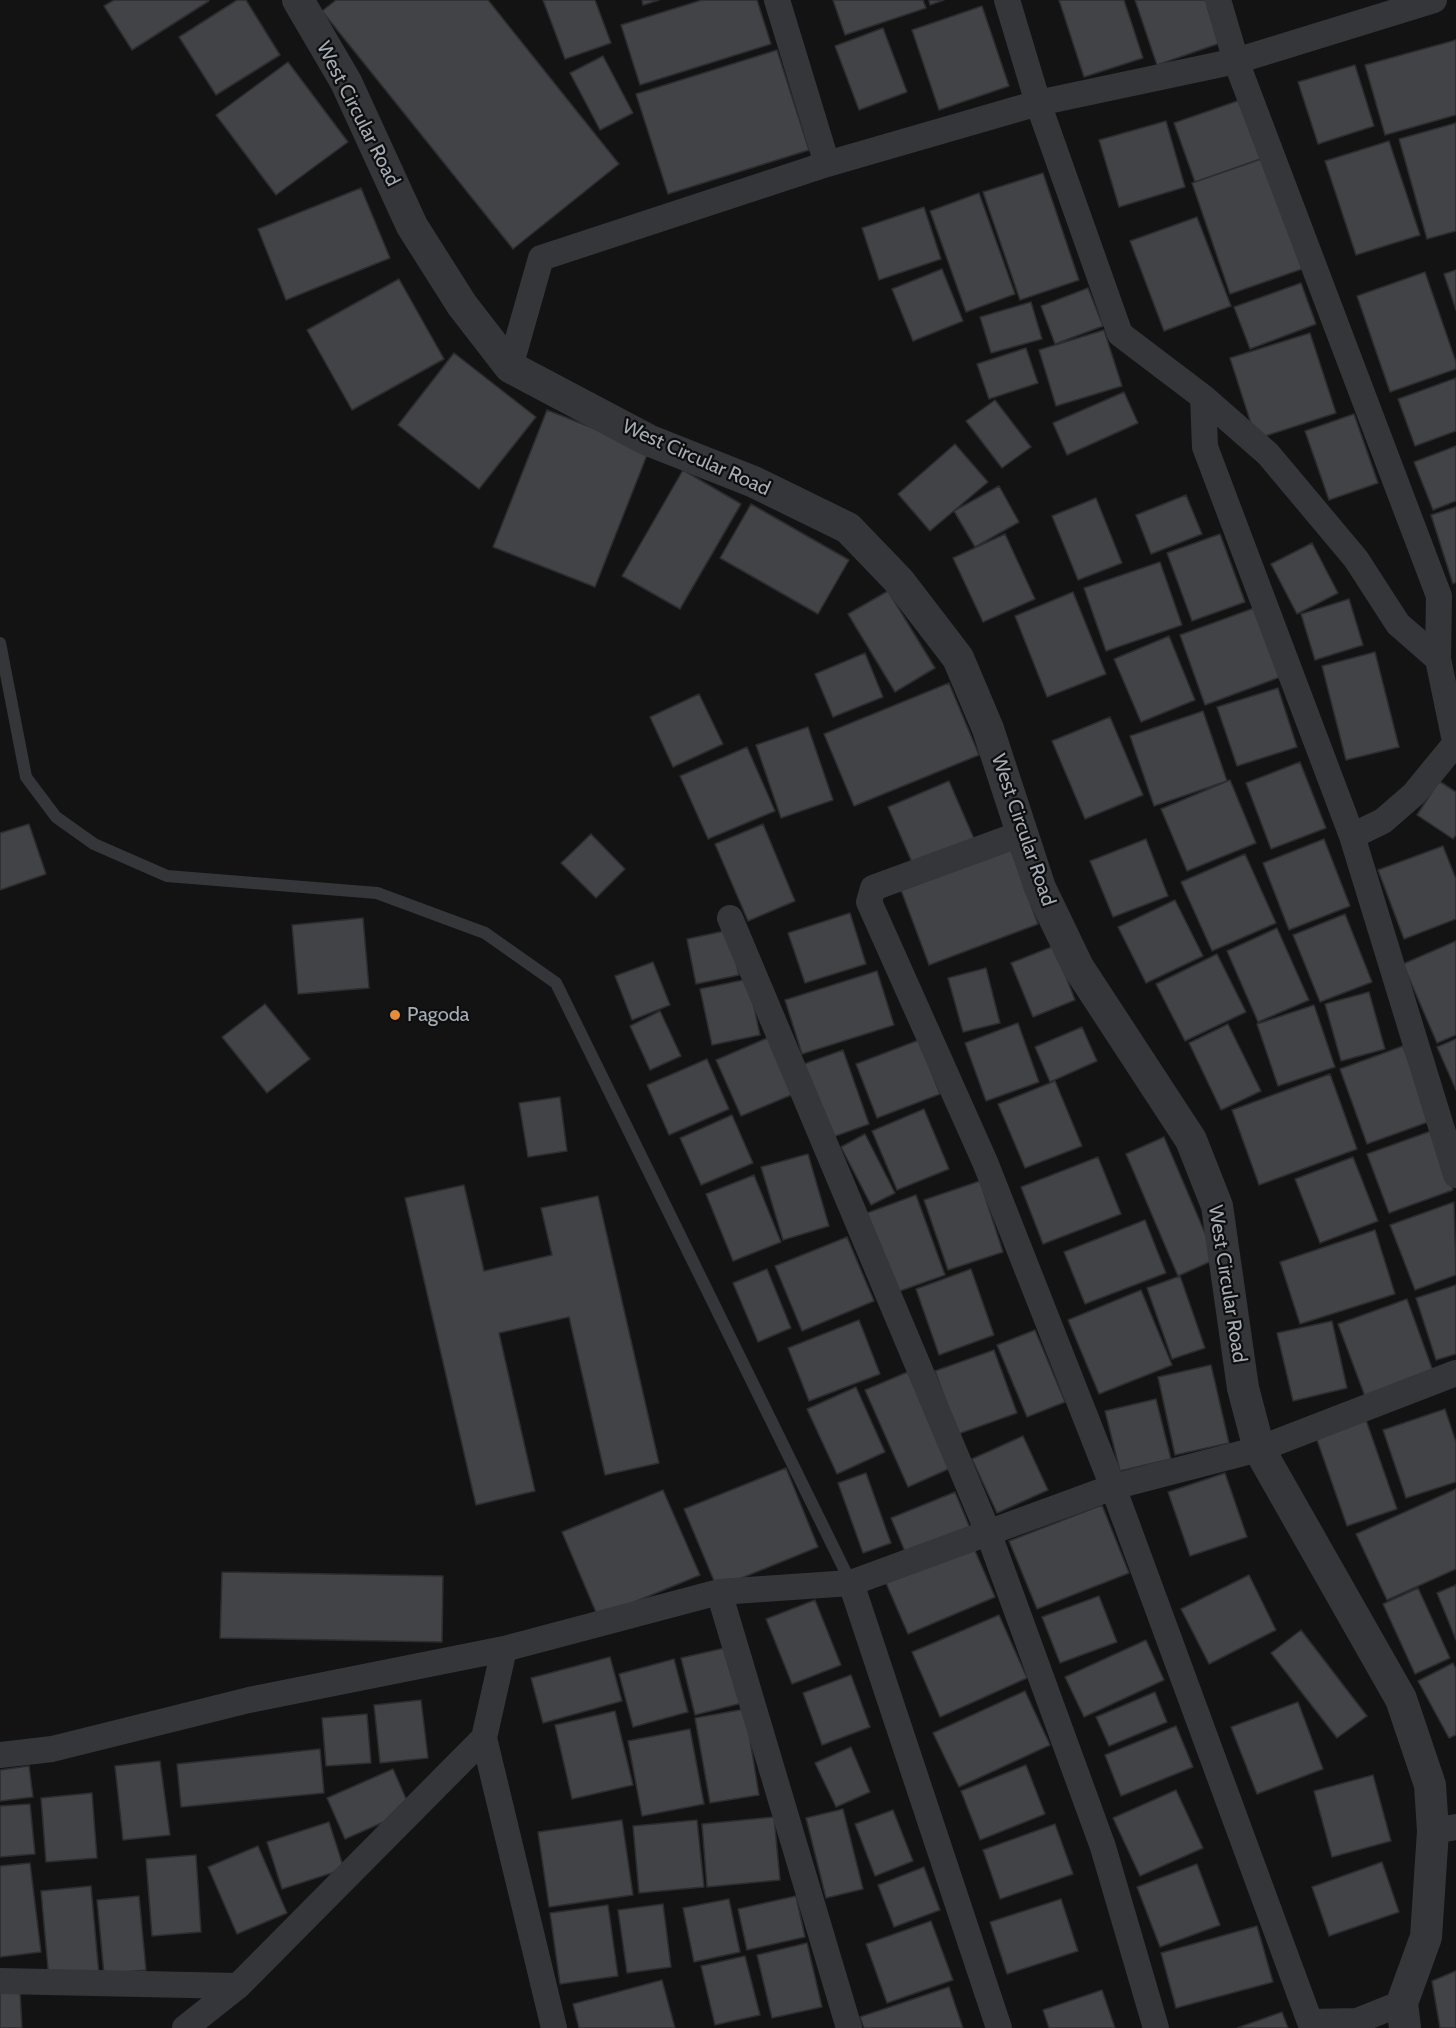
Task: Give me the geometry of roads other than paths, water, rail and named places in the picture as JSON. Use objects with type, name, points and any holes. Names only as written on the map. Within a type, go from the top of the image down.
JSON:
[{"type":"street","name":"West Circular Road","points":[[298,0],[346,82],[412,226],[462,305],[510,366],[648,440],[754,482],[848,528],[899,581],[958,657],[988,729],[1040,888],[1078,967],[1191,1140],[1217,1206],[1244,1388],[1259,1449],[1401,1699],[1445,1829],[1426,1936],[1404,2016]]},
{"type":"street","points":[[777,0],[827,164]]},
{"type":"street","points":[[1008,0],[1038,103],[1120,334],[1203,397],[1268,454],[1356,559],[1398,624],[1438,659]]},
{"type":"street","points":[[1218,0],[1236,61],[1439,596],[1438,659],[1455,745],[1406,801],[1383,821],[1352,836]]},
{"type":"street","points":[[510,366],[541,258],[827,164],[1038,103],[1236,61],[1434,0]]},
{"type":"street","points":[[1203,397],[1205,447],[1352,836],[1456,1175]]},
{"type":"street","points":[[1023,833],[873,888],[869,902],[985,1162],[1113,1487],[1310,2022],[1357,2021],[1404,2016]]},
{"type":"street","points":[[730,918],[988,1532],[1103,1847],[1156,2028]]},
{"type":"street","points":[[0,1755],[52,1749],[249,1700],[504,1649],[718,1592],[851,1583],[1113,1487],[1259,1449],[1456,1373]]},
{"type":"street","points":[[851,1583],[999,2028]]},
{"type":"street","points":[[718,1592],[849,2028]]},
{"type":"street","points":[[504,1649],[484,1738],[554,2028]]},
{"type":"street","points":[[185,2028],[237,1986],[484,1738]]},
{"type":"street","points":[[0,1981],[237,1986]]},
{"type":"lane","points":[[0,643],[26,777],[56,817],[94,844],[167,876],[376,893],[485,933],[556,983],[851,1583]]},
{"type":"place","name":"Pagoda","points":[[395,1015]]}]
